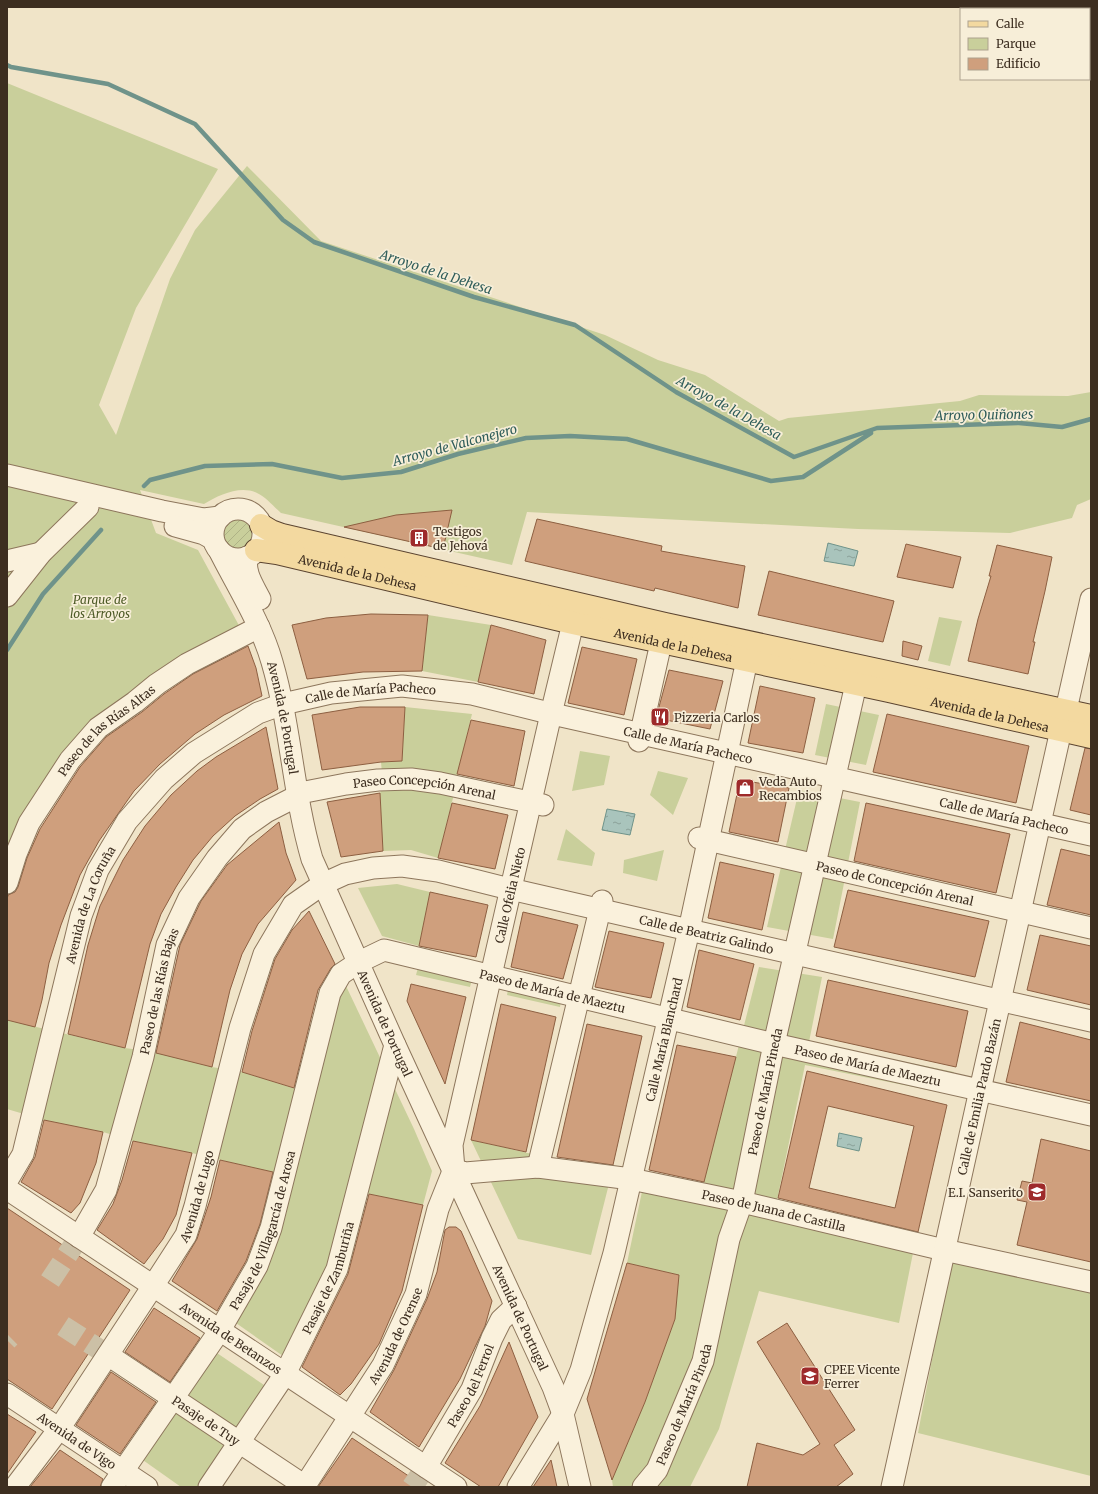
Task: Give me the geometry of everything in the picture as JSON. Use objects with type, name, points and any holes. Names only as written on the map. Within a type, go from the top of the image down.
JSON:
[{"type":"main road","name":"Avenida de la Dehesa","points":[[261,525],[271,532],[663,633],[1064,720],[1091,737]]},
{"type":"main road","name":"Avenida de la Dehesa","points":[[252,554],[278,553],[573,623],[663,633],[747,660],[856,684],[1064,720],[1091,716]]},
{"type":"street","name":"Avenida de la Dehesa","points":[[7,475],[162,511],[204,519],[220,517],[226,512],[234,509],[243,509],[251,512],[261,525]]},
{"type":"street","name":"Avenida de la Dehesa","points":[[7,489],[159,522],[204,534],[225,555],[232,558],[239,559],[252,554]]},
{"type":"street","points":[[7,596],[41,553],[88,507]]},
{"type":"street","points":[[216,545],[214,527],[220,517]]},
{"type":"street","points":[[252,554],[262,538],[261,525]]},
{"type":"street","name":"Avenida de Portugal","points":[[216,545],[259,627],[288,702]]},
{"type":"street","points":[[7,561],[41,553]]},
{"type":"street","name":"Avenida de Portugal","points":[[252,554],[245,566],[282,654],[306,837],[312,859],[328,882],[363,960],[452,1145]]},
{"type":"street","name":"Calle de Emilia Pardo Bazán","points":[[892,1487],[1091,599]]},
{"type":"street","name":"Calle Ofelia Nieto","points":[[459,1171],[452,1145],[510,889],[537,804],[551,714],[573,623]]},
{"type":"street","name":"Paseo de las Rías Altas","points":[[7,883],[16,854],[29,823],[70,760],[98,728],[135,702],[157,684],[187,664],[259,627]]},
{"type":"street","points":[[640,737],[663,633]]},
{"type":"street","name":"Calle María Blanchard","points":[[518,1487],[565,1408],[581,1370],[614,1253],[669,1018],[688,930],[704,839],[727,753],[747,660]]},
{"type":"street","name":"Paseo de María Pineda","points":[[643,1487],[657,1470],[703,1361],[729,1239],[742,1202],[774,1044],[856,684]]},
{"type":"street","name":"Calle de María Pacheco","points":[[288,702],[331,693],[402,686],[472,694],[640,737],[727,753],[1091,835]]},
{"type":"street","name":"Avenida de La Coruña","points":[[7,1181],[23,1154],[81,916],[102,864],[127,821],[170,774],[194,753],[258,713],[288,702]]},
{"type":"street","name":"Paseo Concepción Arenal","points":[[301,793],[346,784],[378,780],[411,779],[440,783],[537,804]]},
{"type":"street","name":"Paseo de las Rías Bajas","points":[[79,1237],[106,1190],[142,1057],[167,945],[189,898],[217,858],[242,829],[266,812],[301,793]]},
{"type":"street","name":"Paseo de Concepción Arenal","points":[[704,839],[1091,928]]},
{"type":"street","name":"Calle de Beatriz Galindo","points":[[328,882],[345,874],[373,868],[402,866],[438,871],[510,889],[601,905],[688,930],[1091,1021]]},
{"type":"street","name":"Avenida de Lugo","points":[[15,1487],[59,1429],[186,1235],[195,1206],[240,1028],[264,954],[293,905],[328,882]]},
{"type":"street","points":[[538,1167],[601,905]]},
{"type":"street","name":"Paseo de María de Maeztu","points":[[363,960],[384,950],[774,1044],[1091,1115]]},
{"type":"street","name":"Avenida de Portugal","points":[[363,960],[396,1045],[459,1171],[560,1382],[580,1487]]},
{"type":"street","name":"Pasaje de Villagarcía de Arosa","points":[[117,1479],[220,1330],[254,1271],[271,1228],[330,993],[341,974],[363,960]]},
{"type":"street","name":"Pasaje de Zamburiña","points":[[209,1487],[285,1374],[337,1269],[396,1045]]},
{"type":"street","name":"Paseo de Juana de Castilla","points":[[459,1171],[538,1167],[631,1179],[742,1202],[944,1250],[1091,1282]]},
{"type":"street","name":"Avenida de Portugal","points":[[459,1171],[516,1306],[553,1387],[576,1431],[589,1487]]},
{"type":"street","name":"Avenida de Orense","points":[[305,1486],[383,1365],[416,1294],[438,1209],[459,1171]]},
{"type":"street","name":"Avenida de Betanzos","points":[[7,1189],[456,1487]]},
{"type":"street","name":"Paseo del Ferrol","points":[[426,1467],[472,1389],[492,1338],[501,1320],[516,1306]]},
{"type":"street","name":"Pasaje de Tuy","points":[[108,1355],[305,1486]]},
{"type":"street","name":"Avenida de Vigo","points":[[7,1394],[59,1429],[117,1479],[147,1487]]},
{"type":"green space","name":"Parque de los Arroyos","points":[[7,83],[218,169],[136,308],[99,405],[116,435],[170,279],[195,230],[247,166],[321,241],[605,335],[658,360],[705,375],[779,421],[788,418],[960,401],[979,395],[1068,396],[1091,392],[1091,499],[1077,505],[1072,518],[1010,533],[858,529],[527,512],[512,565],[281,513],[264,497],[250,491],[244,490],[230,492],[216,497],[204,504],[140,490],[156,533],[198,550],[242,631],[83,733],[36,792],[7,856]]},
{"type":"green space","points":[[238,517],[250,522],[255,534],[250,546],[238,551],[226,546],[221,534],[226,522]]},
{"type":"green space","points":[[428,615],[491,625],[478,682],[422,671]]},
{"type":"green space","points":[[939,617],[962,621],[950,666],[928,661]]},
{"type":"green space","points":[[826,704],[879,715],[866,765],[815,755]]},
{"type":"green space","points":[[405,707],[472,714],[457,776],[515,789],[454,794],[438,858],[411,850],[383,851],[380,793],[383,786],[381,762],[402,761]]},
{"type":"green space","points":[[580,751],[610,756],[604,785],[572,791]]},
{"type":"green space","points":[[658,771],[688,778],[673,815],[650,795]]},
{"type":"green space","points":[[799,790],[860,802],[833,939],[767,927]]},
{"type":"green space","points":[[566,829],[595,853],[592,866],[557,860]]},
{"type":"green space","points":[[664,850],[657,881],[623,873],[624,860]]},
{"type":"green space","points":[[397,884],[430,892],[419,946],[382,936],[358,888]]},
{"type":"green space","points":[[422,952],[476,964],[470,987],[416,975]]},
{"type":"green space","points":[[337,967],[414,1129],[432,1171],[423,1205],[364,1193],[341,1244],[283,1356],[236,1323],[265,1271],[280,1235],[286,1216],[291,1177],[192,1153],[133,1141],[103,1132],[44,1120],[7,1109],[7,1020],[125,1048],[154,1052],[212,1067],[242,1072],[296,1089],[326,979]]},
{"type":"green space","points":[[759,967],[822,977],[809,1042],[954,1072],[948,1094],[805,1065],[775,1210],[915,1243],[899,1323],[759,1291],[719,1429],[690,1487],[613,1487],[612,1480],[645,1402],[675,1319],[677,1283],[679,1275],[627,1263],[644,1182],[701,1193]]},
{"type":"green space","points":[[511,973],[564,985],[560,1007],[507,995]]},
{"type":"green space","points":[[471,1140],[612,1172],[591,1255],[518,1239]]},
{"type":"green space","points":[[952,1255],[1091,1290],[1091,1476],[918,1433]]},
{"type":"green space","points":[[214,1351],[264,1385],[234,1432],[182,1396]]},
{"type":"green space","points":[[173,1409],[227,1448],[198,1487],[181,1487],[140,1458]]},
{"type":"water","points":[[828,543],[858,551],[854,566],[824,561]]},
{"type":"water","points":[[607,809],[635,814],[630,835],[602,830]]},
{"type":"water","points":[[839,1133],[862,1138],[859,1151],[837,1146]]},
{"type":"building","name":"Testigos de Jehová","points":[[452,510],[443,549],[344,527],[396,515]]},
{"type":"building","points":[[537,519],[662,546],[661,551],[745,566],[738,608],[655,588],[654,591],[525,561]]},
{"type":"building","points":[[906,544],[961,557],[953,588],[897,577]]},
{"type":"building","points":[[997,545],[1052,557],[1033,642],[1035,642],[1028,674],[968,661],[978,619],[991,576],[989,576]]},
{"type":"building","points":[[769,571],[894,601],[883,642],[758,615]]},
{"type":"building","points":[[371,614],[428,615],[422,671],[363,672],[307,679],[292,625],[326,618]]},
{"type":"building","points":[[491,625],[546,640],[534,694],[478,682]]},
{"type":"building","points":[[903,641],[922,646],[918,660],[902,656]]},
{"type":"building","points":[[248,646],[256,668],[262,696],[224,715],[195,734],[160,764],[134,791],[99,841],[80,875],[61,925],[49,963],[35,1027],[7,1020],[7,900],[8,895],[15,892],[18,887],[27,858],[40,829],[80,767],[106,737],[193,674]]},
{"type":"building","points":[[582,647],[637,659],[624,715],[568,703]]},
{"type":"building","points":[[669,670],[723,681],[710,729],[656,718]]},
{"type":"building","points":[[760,686],[815,698],[803,753],[748,743]]},
{"type":"building","points":[[360,707],[405,707],[402,761],[381,762],[322,770],[312,715]]},
{"type":"building","points":[[887,714],[1029,746],[1016,803],[873,772]]},
{"type":"building","points":[[471,720],[525,731],[514,786],[457,774]]},
{"type":"building","points":[[266,727],[278,789],[235,816],[213,836],[193,860],[176,887],[161,914],[150,944],[125,1048],[68,1034],[88,945],[100,906],[123,860],[145,826],[171,795],[197,771],[216,757]]},
{"type":"building","points":[[1085,748],[1091,749],[1091,815],[1070,810]]},
{"type":"building","points":[[740,780],[789,788],[778,842],[729,832]]},
{"type":"building","points":[[380,793],[383,851],[341,857],[327,802]]},
{"type":"building","points":[[452,803],[508,815],[495,869],[438,858]]},
{"type":"building","points":[[866,803],[1010,834],[996,893],[854,861]]},
{"type":"building","points":[[279,822],[286,853],[296,880],[258,924],[242,954],[230,990],[212,1067],[156,1053],[180,945],[201,901],[227,865]]},
{"type":"building","points":[[1061,849],[1091,856],[1091,915],[1047,905]]},
{"type":"building","points":[[720,862],[774,874],[762,930],[708,918]]},
{"type":"building","points":[[848,890],[989,921],[975,977],[834,947]]},
{"type":"building","points":[[430,892],[488,905],[476,957],[419,946]]},
{"type":"building","points":[[309,911],[335,964],[318,990],[294,1088],[242,1072],[252,1031],[275,959],[292,930]]},
{"type":"building","points":[[523,912],[578,925],[563,979],[511,967]]},
{"type":"building","points":[[609,931],[664,943],[651,998],[595,987]]},
{"type":"building","points":[[1040,935],[1091,946],[1091,1005],[1027,990]]},
{"type":"building","points":[[699,950],[754,964],[740,1020],[687,1007]]},
{"type":"building","points":[[828,980],[968,1011],[956,1067],[816,1036]]},
{"type":"building","points":[[411,984],[466,997],[445,1084],[407,1001]]},
{"type":"building","points":[[501,1004],[556,1017],[526,1152],[471,1140]]},
{"type":"building","points":[[1020,1022],[1091,1040],[1091,1101],[1006,1082]]},
{"type":"building","points":[[587,1024],[642,1036],[613,1165],[557,1157]]},
{"type":"building","points":[[677,1045],[736,1057],[704,1182],[649,1170]]},
{"type":"building","points":[[807,1071],[947,1105],[918,1232],[778,1198]],"holes":[[[828,1106],[914,1126],[895,1208],[809,1188]]]},
{"type":"building","points":[[44,1120],[103,1132],[96,1163],[80,1203],[71,1213],[21,1182],[35,1157]]},
{"type":"building","points":[[1041,1139],[1091,1151],[1091,1262],[1017,1245],[1027,1202],[1017,1200],[1022,1181],[1032,1183]]},
{"type":"building","points":[[133,1141],[192,1153],[176,1215],[163,1239],[144,1264],[97,1230],[113,1204],[122,1180]]},
{"type":"building","points":[[220,1160],[273,1172],[260,1224],[246,1261],[217,1311],[172,1281],[197,1239],[211,1197]]},
{"type":"building","points":[[369,1194],[423,1205],[402,1291],[379,1344],[351,1384],[340,1395],[302,1367],[348,1274]]},
{"type":"building","points":[[7,1208],[130,1290],[52,1409],[7,1379]]},
{"type":"building","points":[[449,1227],[456,1227],[461,1231],[492,1301],[485,1326],[460,1379],[419,1447],[370,1412],[394,1370],[427,1299],[437,1272],[445,1230]]},
{"type":"building","points":[[627,1263],[679,1275],[675,1319],[645,1402],[612,1480],[587,1399]]},
{"type":"building","points":[[154,1308],[200,1338],[170,1382],[125,1352]]},
{"type":"building","points":[[787,1323],[855,1430],[834,1445],[853,1474],[836,1487],[747,1487],[757,1443],[803,1455],[820,1444],[757,1342]]},
{"type":"building","points":[[509,1342],[538,1417],[498,1487],[481,1487],[445,1463],[480,1406]]},
{"type":"building","points":[[111,1372],[156,1402],[120,1454],[76,1425]]},
{"type":"building","points":[[7,1414],[36,1432],[7,1474]]},
{"type":"building","points":[[352,1438],[425,1487],[318,1487]]},
{"type":"building","points":[[60,1450],[103,1479],[100,1487],[30,1487]]},
{"type":"building","points":[[551,1460],[557,1487],[533,1487]]},
{"type":"waterway","name":"Arroyo de la Dehesa","points":[[7,65],[11,67],[108,84],[195,124],[283,220],[314,242],[474,297],[575,325],[676,392],[794,457],[877,428],[1019,423],[1062,427],[1091,419]]},
{"type":"waterway","name":"Arroyo de Valconejero","points":[[144,486],[150,480],[205,466],[272,464],[342,478],[401,472],[458,454],[526,438],[570,436],[627,439],[771,481],[803,477],[871,433]]},
{"type":"waterway","name":"Arroyo de Valconejero","points":[[7,650],[43,594],[101,530]]},
{"type":"tunnel","points":[[50,1281],[79,1237]]},
{"type":"tunnel","points":[[63,1326],[108,1355]]},
{"type":"tunnel","points":[[7,1340],[10,1337]]},
{"type":"tunnel","points":[[412,1487],[426,1467]]},
{"type":"place","name":"Testigos de Jehová","points":[[419,538]]},
{"type":"place","name":"Pizzeria Carlos","points":[[660,717]]},
{"type":"place","name":"Veda Auto Recambios","points":[[745,788]]},
{"type":"place","name":"E.I. Sanserito","points":[[1037,1192]]},
{"type":"place","name":"CPEE Vicente Ferrer","points":[[810,1376]]},
{"type":"water label","name":"Arroyo Quiñones","points":[[984,415]]}]
